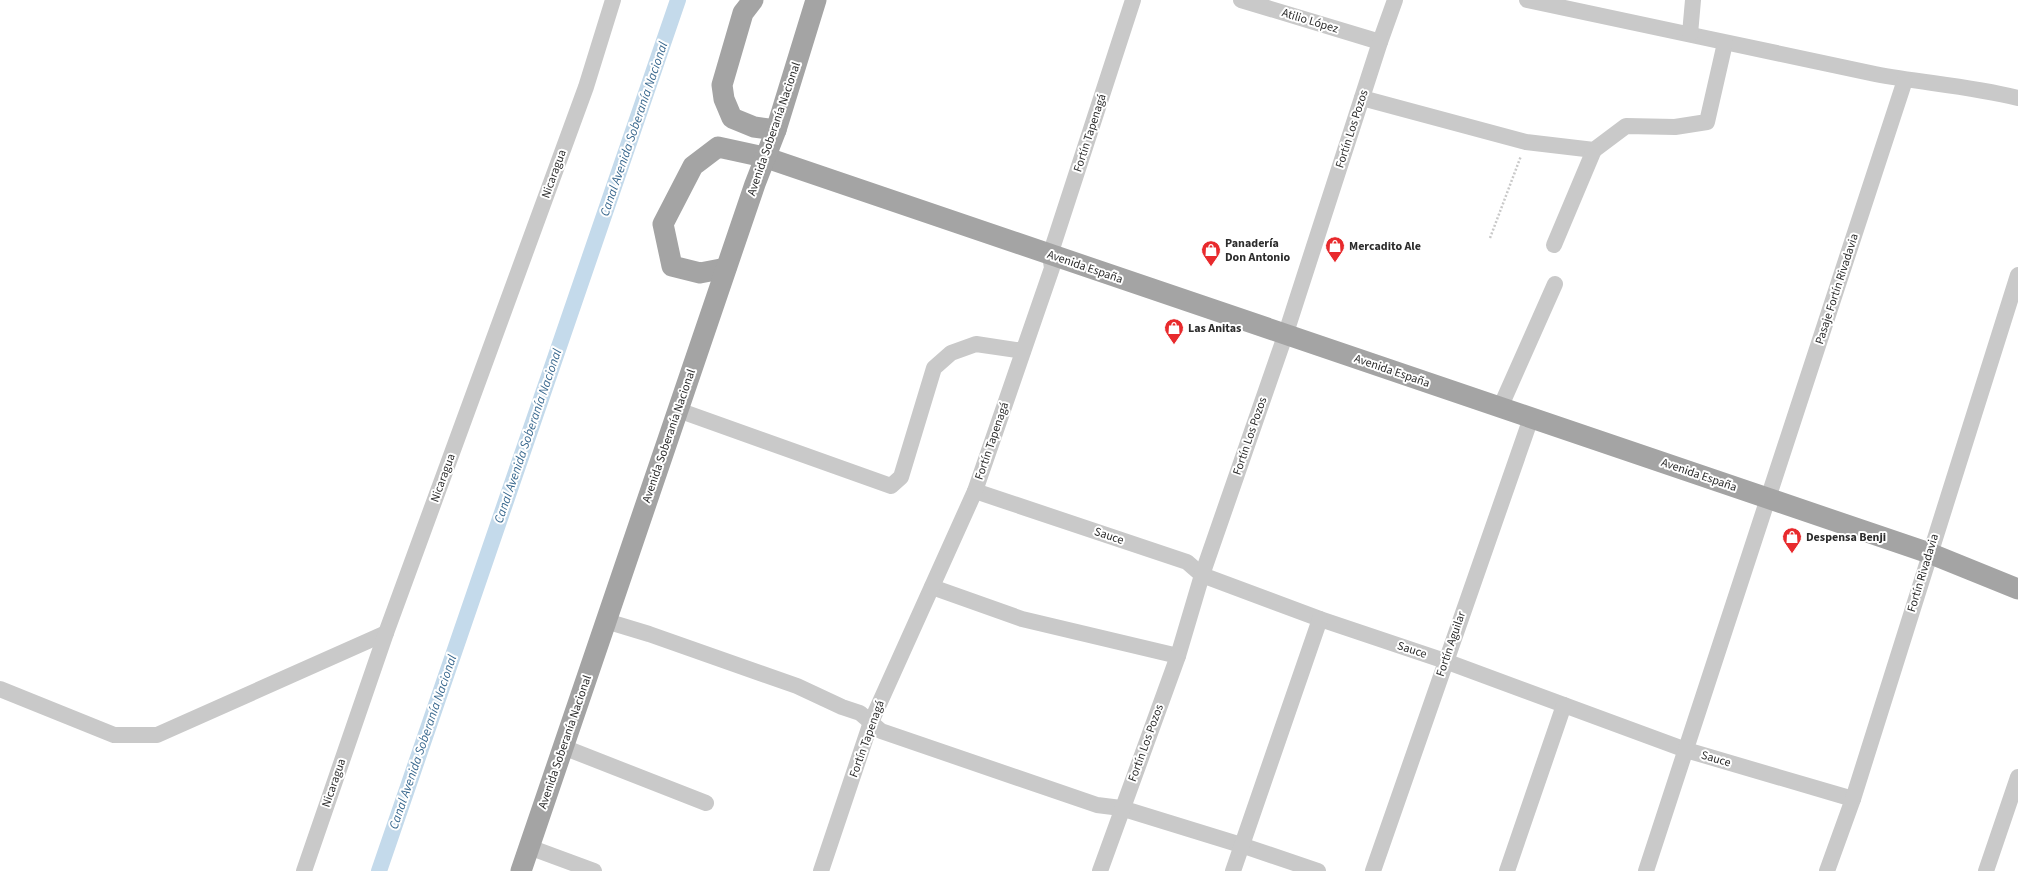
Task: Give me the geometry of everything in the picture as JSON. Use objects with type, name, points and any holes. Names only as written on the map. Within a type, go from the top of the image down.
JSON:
[{"type":"main road","points":[[753,0],[743,13],[722,85],[724,99],[732,118],[754,127],[776,130]]},
{"type":"main road","name":"Avenida Soberanía Nacional","points":[[521,871],[726,268],[764,158],[776,130],[809,3]]},
{"type":"main road","name":"Avenida España","points":[[726,268],[700,274],[672,266],[663,224],[692,166],[718,147],[764,158],[1285,336],[1531,418],[1929,554],[2018,589]]},
{"type":"street","name":"Nicaragua","points":[[304,871],[386,633],[586,87],[613,0]]},
{"type":"street","name":"Fortín Tapenagá","points":[[821,871],[871,722],[975,491],[1052,268],[1050,255],[1133,0]]},
{"type":"street","name":"Atilio López","points":[[1241,0],[1380,42]]},
{"type":"street","name":"Fortín Los Pozos","points":[[1100,871],[1121,808],[1178,656],[1202,575],[1285,336],[1395,0]]},
{"type":"street","points":[[1527,0],[1905,80],[1992,91],[2018,98]]},
{"type":"street","points":[[1690,34],[1693,0]]},
{"type":"street","points":[[1554,245],[1594,150],[1626,126],[1675,127],[1708,122],[1725,43]]},
{"type":"street","name":"Pasaje Fortín Rivadavia","points":[[1646,871],[1905,80]]},
{"type":"street","points":[[1362,98],[1526,142],[1594,150]]},
{"type":"street","name":"Fortín Rivadavia","points":[[1827,871],[1853,799],[2018,275]]},
{"type":"street","points":[[1500,408],[1555,284]]},
{"type":"street","points":[[678,410],[891,486],[901,477],[934,368],[951,353],[976,344],[1024,351]]},
{"type":"street","name":"Fortín Aguilar","points":[[1373,871],[1531,418]]},
{"type":"street","name":"Sauce","points":[[975,491],[1187,562],[1202,575],[1320,619],[1445,661],[1686,750],[1853,799]]},
{"type":"street","points":[[932,586],[1022,618],[1178,656]]},
{"type":"street","points":[[1233,871],[1320,619]]},
{"type":"street","points":[[606,621],[649,634],[797,686],[842,707],[860,713],[881,732],[1097,805],[1121,808],[1242,845],[1318,871]]},
{"type":"street","points":[[0,689],[114,735],[157,735],[386,633]]},
{"type":"street","points":[[1507,871],[1564,706]]},
{"type":"street","points":[[563,747],[706,803]]},
{"type":"street","points":[[1986,871],[2018,777]]},
{"type":"street","points":[[529,847],[594,871]]},
{"type":"path","points":[[1490,238],[1526,142]]},
{"type":"waterway","name":"Canal Avenida Soberanía Nacional","points":[[379,871],[678,0]]},
{"type":"place","name":"Mercadito Ale","points":[[1335,263]]},
{"type":"place","name":"Panadería Don Antonio","points":[[1211,267]]},
{"type":"place","name":"Las Anitas","points":[[1174,345]]},
{"type":"place","name":"Despensa Benji","points":[[1792,554]]}]
